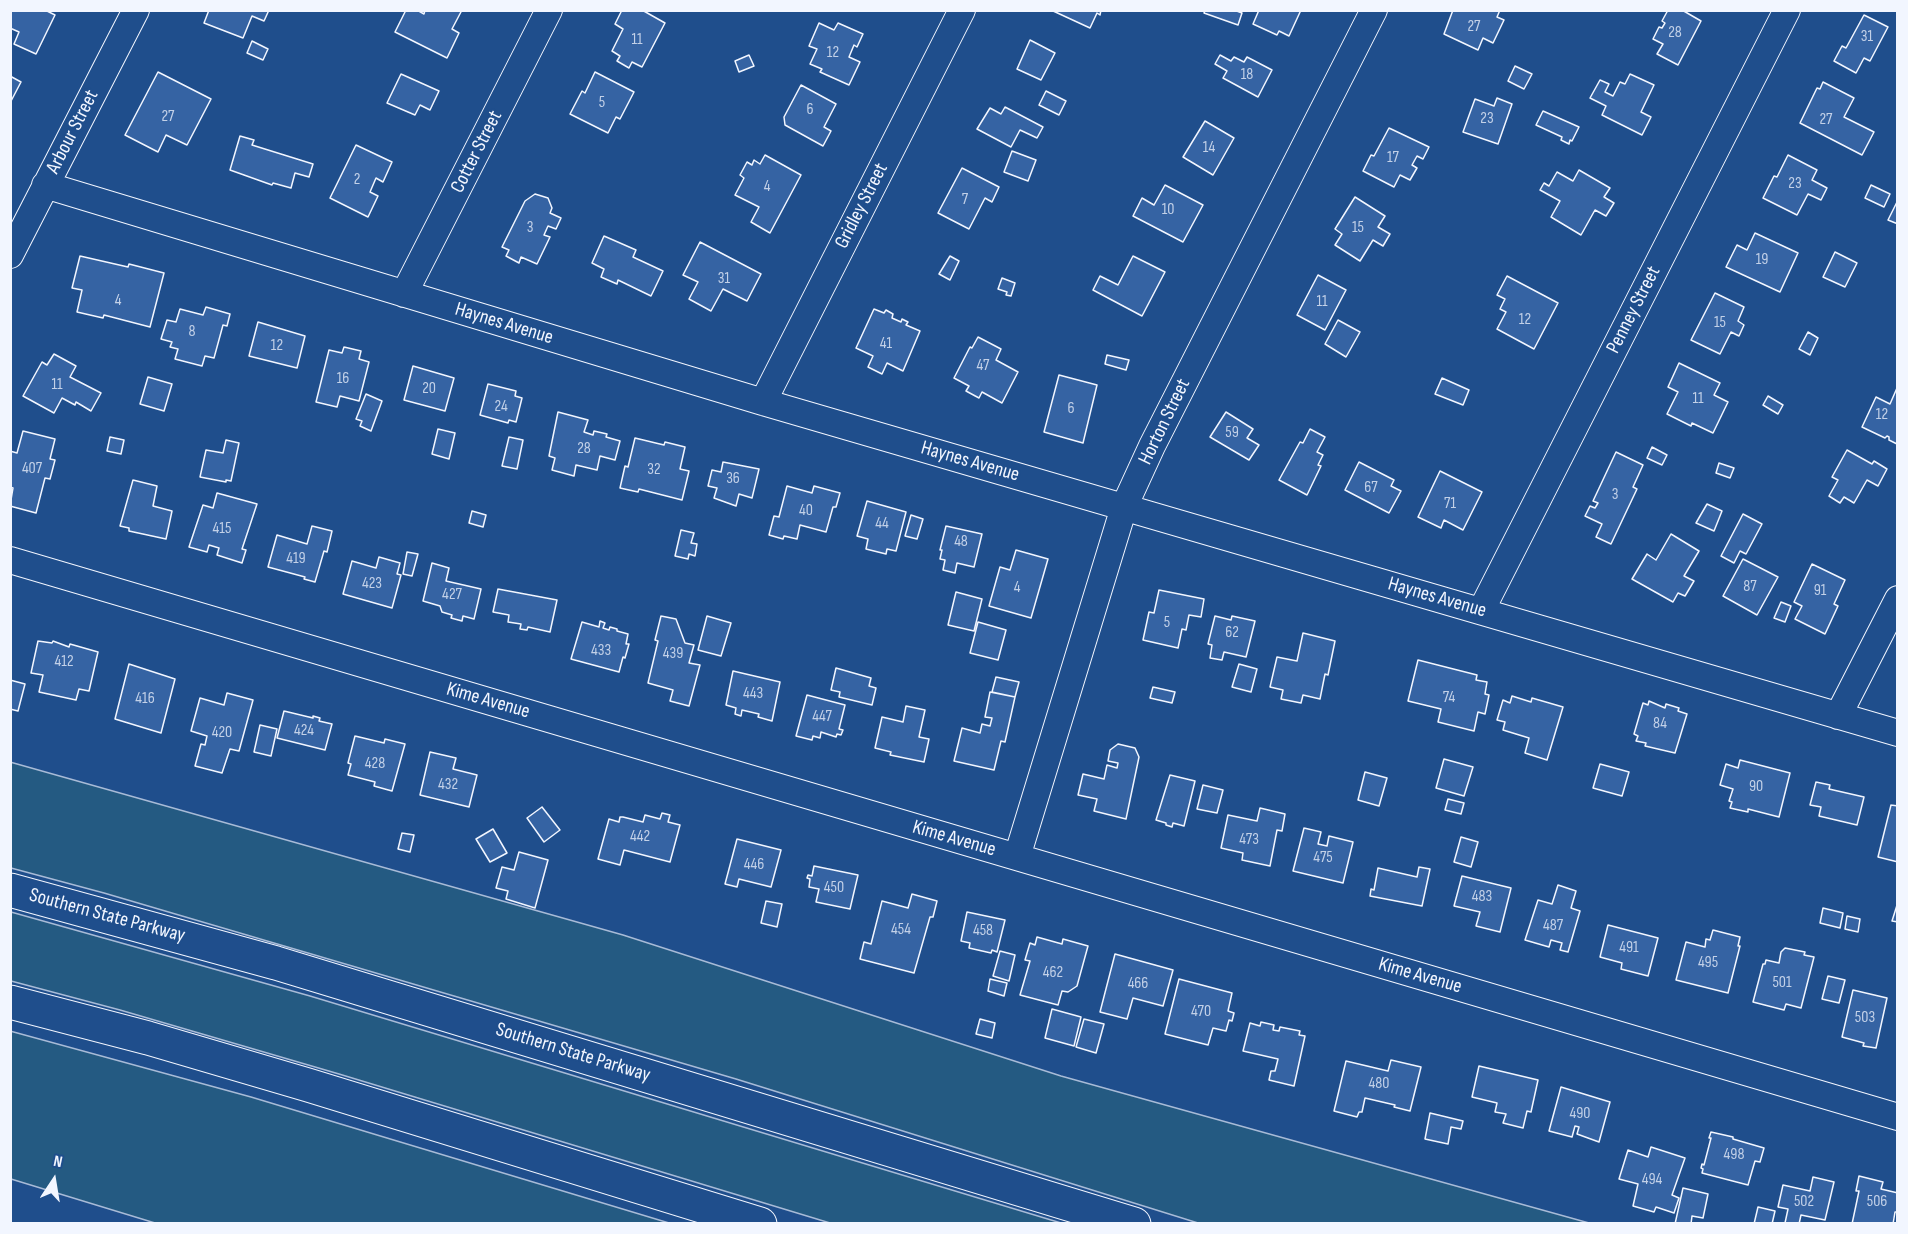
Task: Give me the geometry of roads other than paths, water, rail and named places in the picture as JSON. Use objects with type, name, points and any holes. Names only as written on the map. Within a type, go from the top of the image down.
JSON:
[{"type":"highway","name":"Southern State Parkway","points":[[10,891],[115,917],[288,966],[1134,1224]]},
{"type":"highway","points":[[10,1002],[138,1035],[288,1079],[760,1224]]},
{"type":"street","name":"Arbour Street","points":[[10,255],[136,10]]},
{"type":"street","name":"Cotter Street","points":[[404,294],[549,10]]},
{"type":"street","name":"Gridley Street","points":[[763,402],[962,10]]},
{"type":"street","name":"Horton Street","points":[[1017,857],[1124,507],[1152,446],[1374,10]]},
{"type":"street","name":"Penney Street","points":[[1481,610],[1787,10]]},
{"type":"street","name":"Haynes Avenue","points":[[45,185],[763,402],[1898,733]]},
{"type":"street","name":"Kime Avenue","points":[[10,560],[1898,1116]]},
{"type":"street","points":[[1838,716],[1898,599]]}]
